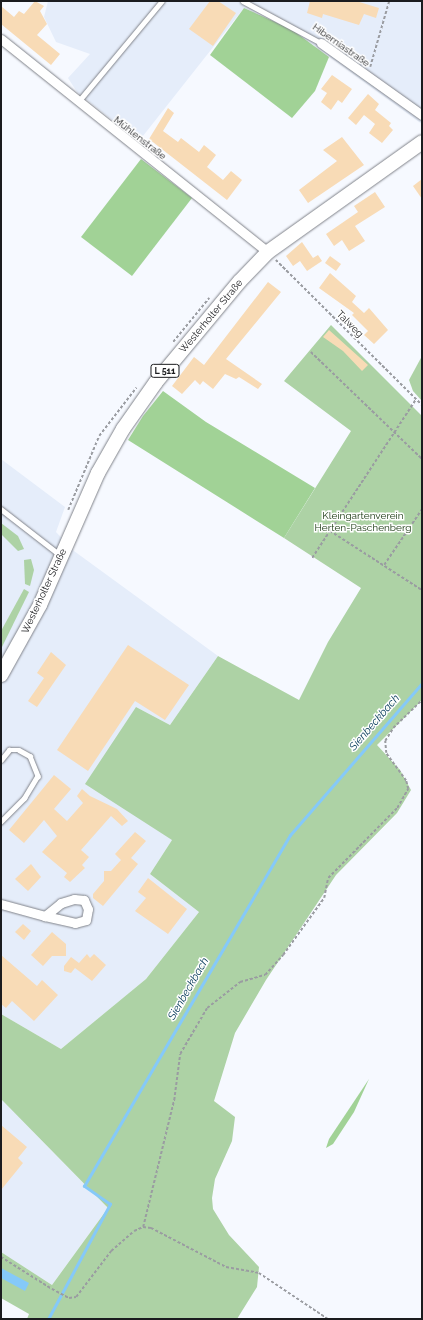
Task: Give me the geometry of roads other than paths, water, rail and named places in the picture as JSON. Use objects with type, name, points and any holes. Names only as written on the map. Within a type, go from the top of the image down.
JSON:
[{"type":"main road","name":"Westerholter Straße","points":[[1,675],[32,619],[98,473],[123,429],[194,336],[268,252],[422,142]]},
{"type":"street","name":"Mühlenstraße","points":[[1,39],[78,102],[268,252]]},
{"type":"street","name":"Hiberniastraße","points":[[321,43],[421,113]]},
{"type":"street","points":[[1,904],[45,916]]},
{"type":"lane","points":[[78,102],[162,1]]},
{"type":"lane","name":"Hiberniastraße","points":[[243,1],[321,43]]},
{"type":"lane","points":[[1,510],[61,556]]},
{"type":"lane","points":[[1,760],[9,750],[19,750],[30,756],[38,776],[25,798],[1,822]]},
{"type":"water","points":[[1,1268],[29,1283],[25,1291],[1,1278]]},
{"type":"waterway","name":"Sienbeckbach","points":[[48,1319],[110,1204],[84,1186],[290,835],[422,683]]},
{"type":"park label","name":"Kleingartenverein Herten-Paschenberg","points":[[363,520]]}]
